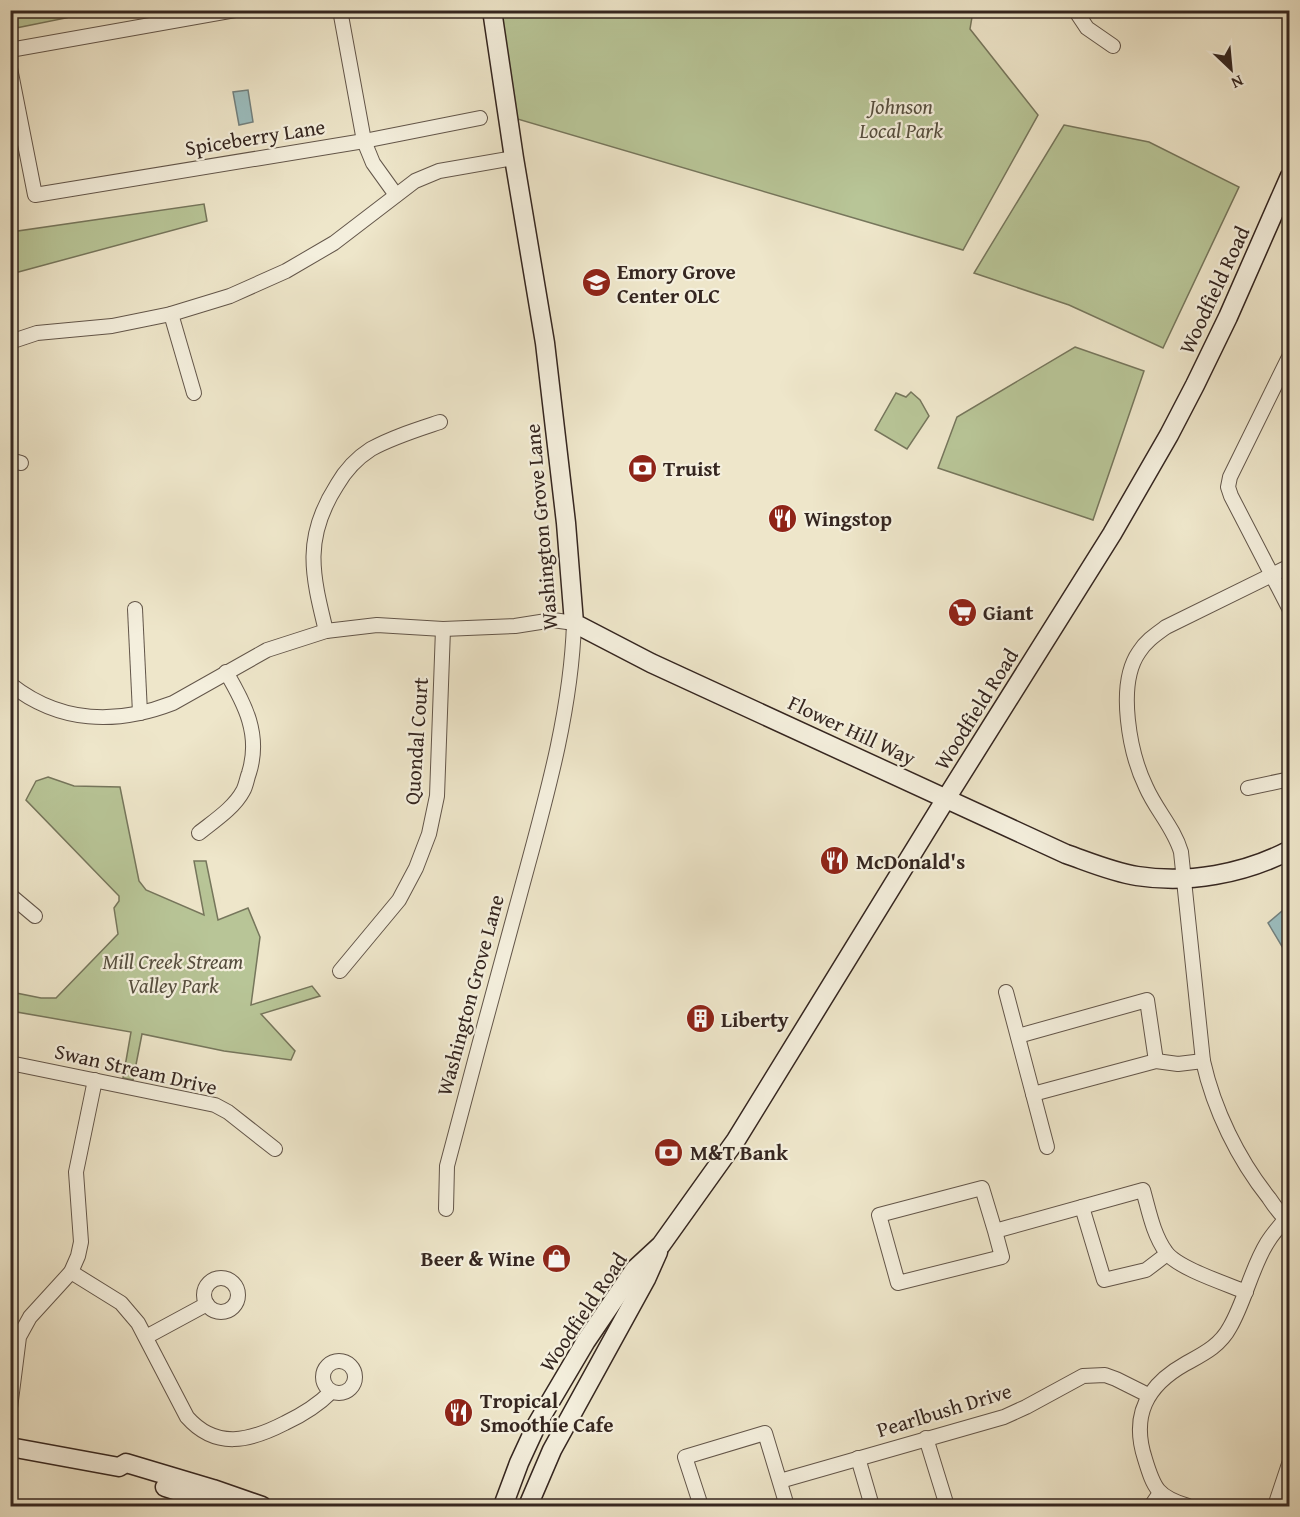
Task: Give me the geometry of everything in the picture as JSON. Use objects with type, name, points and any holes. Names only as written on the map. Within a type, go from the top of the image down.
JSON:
[{"type":"main road","name":"Washington Grove Lane","points":[[492,10],[513,158],[545,343],[567,534],[574,623]]},
{"type":"main road","name":"Woodfield Road","points":[[528,1506],[552,1450],[646,1279],[661,1245],[736,1140],[1112,534],[1169,435],[1228,317],[1290,176]]},
{"type":"main road","name":"Flower Hill Way","points":[[574,623],[651,663],[947,797],[1066,854],[1105,868],[1137,876],[1185,879],[1221,874],[1269,861],[1290,850]]},
{"type":"main road","name":"Woodfield Road","points":[[503,1506],[537,1424],[570,1368],[635,1269],[661,1245]]},
{"type":"main road","points":[[10,1447],[119,1467],[126,1463],[262,1506]]},
{"type":"main road","points":[[119,1467],[121,1473],[217,1505]]},
{"type":"street","points":[[10,50],[235,10]]},
{"type":"street","points":[[340,10],[364,141],[373,163],[396,195]]},
{"type":"street","points":[[1075,10],[1087,28],[1113,46]]},
{"type":"street","name":"Spiceberry Lane","points":[[10,68],[35,195],[364,141],[480,118]]},
{"type":"street","points":[[10,342],[37,333],[112,326],[171,314],[230,296],[286,271],[334,243],[415,181],[439,171],[513,158]]},
{"type":"street","points":[[171,314],[194,393]]},
{"type":"street","points":[[1290,355],[1284,378],[1230,477],[1228,487],[1290,610]]},
{"type":"street","points":[[326,631],[315,586],[313,558],[317,525],[324,505],[346,471],[369,451],[394,438],[440,422]]},
{"type":"street","points":[[1188,1506],[1174,1502],[1160,1493],[1150,1477],[1141,1447],[1140,1418],[1148,1395],[1168,1374],[1219,1343],[1230,1328],[1266,1244],[1288,1219],[1258,1184],[1235,1145],[1221,1116],[1203,1061],[1185,879],[1177,838],[1156,808],[1137,768],[1132,746],[1127,688],[1130,671],[1137,654],[1149,639],[1166,627],[1290,566]]},
{"type":"street","points":[[135,609],[140,713]]},
{"type":"street","points":[[10,684],[39,703],[75,715],[98,718],[140,713],[173,703],[267,650],[326,631],[377,625],[443,629],[515,626],[553,620],[574,623]]},
{"type":"street","name":"Washington Grove Lane","points":[[446,1209],[447,1166],[544,806],[562,729],[574,623]]},
{"type":"street","name":"Quondal Court","points":[[340,971],[399,900],[416,868],[429,834],[437,796],[443,629]]},
{"type":"street","points":[[199,832],[226,811],[243,791],[252,763],[254,740],[251,720],[244,702],[226,672]]},
{"type":"street","points":[[1248,788],[1290,779]]},
{"type":"street","points":[[10,895],[34,916]]},
{"type":"street","points":[[1006,992],[1047,1147]]},
{"type":"street","points":[[1018,1036],[1147,1000],[1156,1061]]},
{"type":"street","points":[[1033,1094],[1156,1061],[1178,1064],[1203,1061]]},
{"type":"street","name":"Swan Stream Drive","points":[[10,1063],[215,1105],[228,1112],[275,1149]]},
{"type":"street","points":[[10,1408],[19,1337],[30,1317],[71,1272],[81,1242],[76,1172],[95,1080]]},
{"type":"street","points":[[982,1188],[995,1231],[1002,1257],[898,1283],[879,1215],[982,1188]]},
{"type":"street","points":[[995,1231],[1143,1190],[1154,1231],[1167,1254],[1198,1274],[1246,1292]]},
{"type":"street","points":[[1082,1207],[1104,1280],[1146,1269],[1167,1254]]},
{"type":"street","points":[[71,1272],[121,1303],[138,1323],[187,1417],[195,1426],[209,1435],[240,1439],[256,1437],[303,1414],[320,1403],[331,1392]]},
{"type":"street","points":[[146,1337],[207,1304]]},
{"type":"street","name":"Pearlbush Drive","points":[[780,1481],[1004,1417],[1083,1376],[1105,1375],[1148,1395]]},
{"type":"street","points":[[701,1506],[685,1457],[765,1434],[788,1506]]},
{"type":"street","points":[[926,1438],[947,1506]]},
{"type":"street","points":[[858,1458],[872,1506]]},
{"type":"street","points":[[1275,1506],[1290,1461]]},
{"type":"street","points":[[1151,1506],[1160,1493]]},
{"type":"green space","points":[[11,10],[55,11],[66,18],[11,29]]},
{"type":"green space","name":"Johnson Local Park","points":[[496,11],[973,11],[970,29],[1038,115],[963,250],[514,118]]},
{"type":"green space","points":[[1064,125],[1149,142],[1239,187],[1163,348],[1069,305],[974,273]]},
{"type":"green space","points":[[204,204],[207,221],[11,274],[11,232]]},
{"type":"green space","points":[[1075,347],[1144,371],[1093,520],[938,468],[957,417]]},
{"type":"green space","points":[[911,392],[920,400],[929,416],[907,449],[875,430],[896,393],[906,397]]},
{"type":"green space","name":"Mill Creek Stream Valley Park","points":[[48,777],[74,786],[120,787],[139,881],[146,890],[204,915],[194,861],[206,861],[218,920],[248,908],[260,937],[251,1005],[312,986],[320,996],[261,1014],[295,1051],[291,1060],[224,1051],[142,1034],[133,1080],[123,1078],[131,1032],[11,1011],[11,992],[41,998],[56,998],[118,934],[114,908],[119,901],[119,896],[26,800],[36,781]]},
{"type":"water","points":[[248,90],[253,122],[239,125],[233,92]]},
{"type":"water","points":[[1289,905],[1290,966],[1283,948],[1268,923]]},
{"type":"place","name":"Emory Grove Center OLC","points":[[596,283]]},
{"type":"place","name":"Truist","points":[[642,468]]},
{"type":"place","name":"Wingstop","points":[[783,518]]},
{"type":"place","name":"Giant","points":[[962,612]]},
{"type":"place","name":"McDonald's","points":[[835,861]]},
{"type":"place","name":"Liberty","points":[[700,1019]]},
{"type":"place","name":"M&T Bank","points":[[669,1152]]},
{"type":"place","name":"Beer & Wine","points":[[556,1258]]},
{"type":"place","name":"Tropical Smoothie Cafe","points":[[459,1412]]}]
